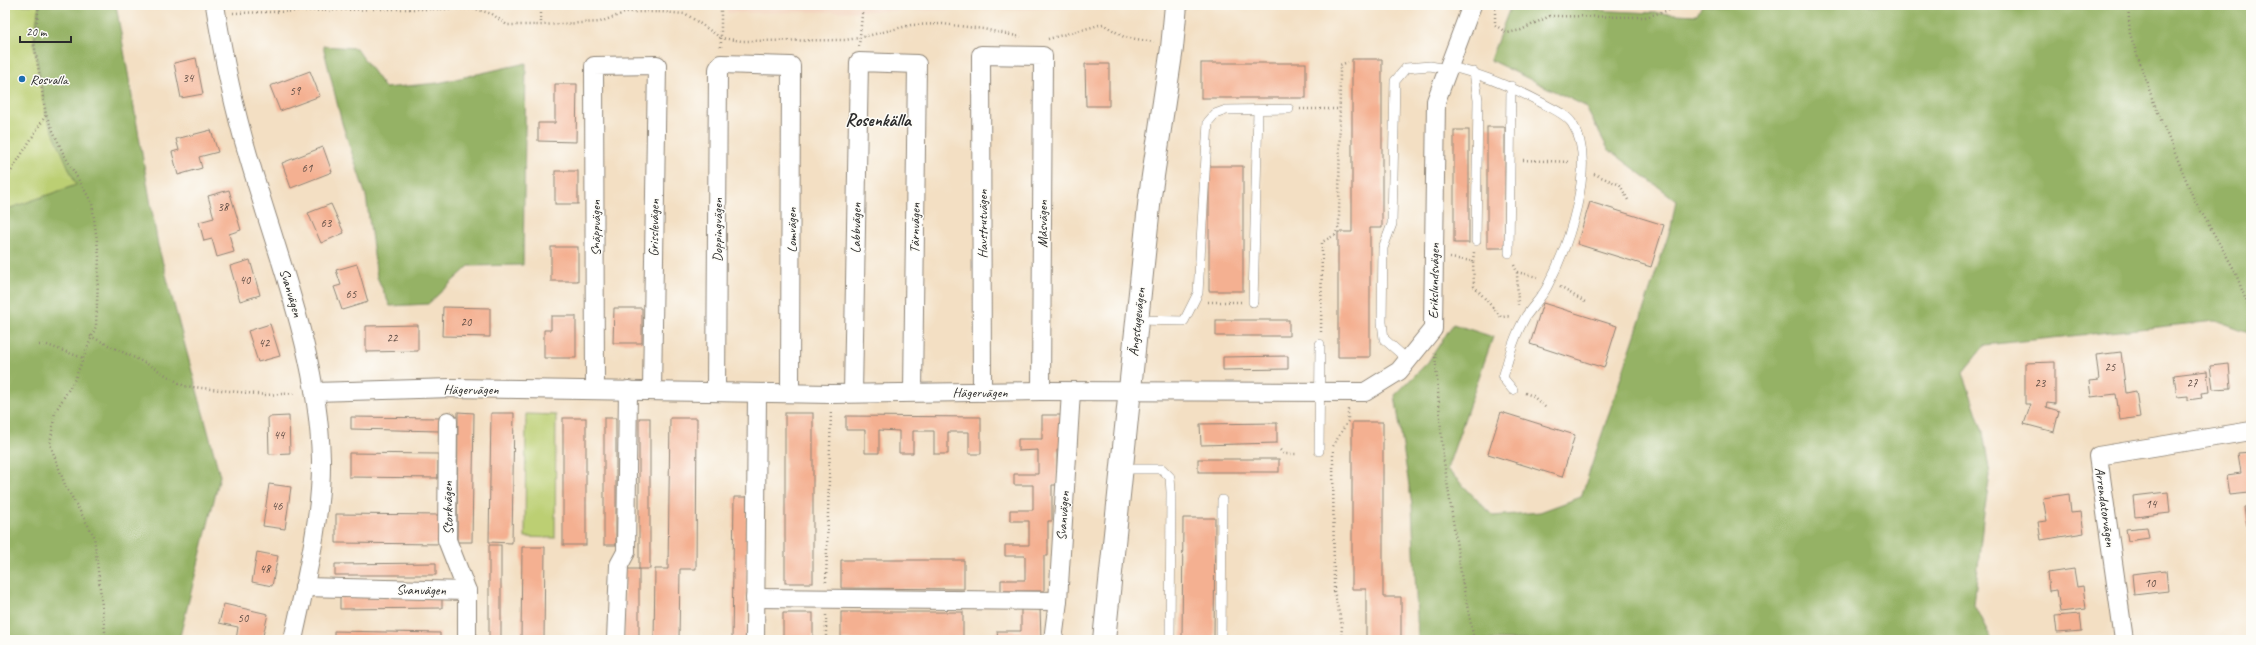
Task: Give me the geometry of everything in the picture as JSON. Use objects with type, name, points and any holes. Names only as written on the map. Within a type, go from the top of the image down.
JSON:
[{"type":"street","name":"Ängstugevägen","points":[[1104,640],[1150,196],[1172,48],[1176,5]]},
{"type":"street","name":"Erikslundsvägen","points":[[1129,392],[1365,392],[1399,372],[1433,329],[1436,101],[1472,5]]},
{"type":"street","name":"Svanvägen","points":[[216,9],[225,71],[248,155],[302,328],[315,392],[321,460],[315,528],[293,640]]},
{"type":"street","name":"Havstrutvägen","points":[[982,392],[981,56],[1045,48]]},
{"type":"street","name":"Måsvägen","points":[[1041,391],[1045,48]]},
{"type":"street","name":"Tärnvägen","points":[[859,62],[917,64],[913,392]]},
{"type":"street","name":"Labbvägen","points":[[853,393],[859,62]]},
{"type":"street","name":"Lomvägen","points":[[718,69],[721,64],[792,66],[790,393]]},
{"type":"street","name":"Grisslevägen","points":[[594,66],[657,65],[652,390]]},
{"type":"street","name":"Snäppvägen","points":[[594,66],[595,390]]},
{"type":"street","name":"Doppingvägen","points":[[716,391],[718,69]]},
{"type":"street","name":"Hägervägen","points":[[315,392],[383,388],[652,390],[831,394],[1041,391],[1129,392]]},
{"type":"street","points":[[616,640],[619,565],[626,552],[628,390]]},
{"type":"street","name":"Svanvägen","points":[[1053,640],[1058,601],[1071,392]]},
{"type":"street","points":[[755,640],[757,393]]},
{"type":"street","name":"Storkvägen","points":[[448,421],[447,540],[467,591],[467,640]]},
{"type":"street","name":"Arrendatorvägen","points":[[2124,640],[2098,456],[2251,430]]},
{"type":"street","name":"Svanvägen","points":[[304,588],[467,591]]},
{"type":"street","points":[[755,598],[1058,601]]},
{"type":"lane","points":[[1408,360],[1384,339],[1382,322],[1383,248],[1392,224],[1395,81],[1406,68],[1430,66],[1474,72],[1511,86],[1558,111],[1573,124],[1582,144],[1583,169],[1579,194],[1562,252],[1550,281],[1512,342],[1503,378],[1513,390]]},
{"type":"lane","points":[[1474,72],[1478,100],[1476,241]]},
{"type":"lane","points":[[1509,253],[1511,86]]},
{"type":"lane","points":[[1138,320],[1184,322],[1198,293],[1208,122],[1215,114],[1226,110],[1289,110]]},
{"type":"lane","points":[[1253,302],[1258,110]]},
{"type":"lane","points":[[1319,451],[1320,344]]},
{"type":"lane","points":[[1122,469],[1162,470],[1170,477],[1170,640]]},
{"type":"lane","points":[[1221,640],[1222,500]]},
{"type":"path","points":[[40,5],[34,43],[46,115],[63,153],[92,203],[99,256],[96,326],[90,336],[75,379],[55,412],[50,444],[65,485],[94,536],[106,640]]},
{"type":"path","points":[[541,5],[541,25]]},
{"type":"path","points":[[721,5],[721,38]]},
{"type":"path","points":[[859,38],[863,5]]},
{"type":"path","points":[[1495,5],[1495,25],[1507,34],[1521,30],[1550,16],[1645,17],[1687,5]]},
{"type":"path","points":[[2128,5],[2130,34],[2152,98],[2194,199],[2235,271],[2251,314]]},
{"type":"path","points":[[216,9],[476,9],[492,14],[507,25],[600,22],[627,12],[662,12],[686,14],[721,38],[742,41],[859,38],[911,25],[943,24],[983,29],[1024,37]]},
{"type":"path","points":[[1045,48],[1103,24],[1124,37],[1155,42]]},
{"type":"path","points":[[1320,344],[1322,242],[1335,235],[1339,226],[1340,65],[1348,62]]},
{"type":"path","points":[[1309,109],[1340,109]]},
{"type":"path","points":[[5,181],[46,115]]},
{"type":"path","points":[[1511,160],[1572,162],[1583,169],[1620,185],[1629,202]]},
{"type":"path","points":[[1434,255],[1473,261],[1474,286],[1491,308],[1501,317],[1517,314],[1527,316]]},
{"type":"path","points":[[1527,316],[1518,307],[1517,272],[1550,281],[1585,302]]},
{"type":"path","points":[[1194,302],[1243,302]]},
{"type":"path","points":[[1433,329],[1443,455],[1462,580],[1474,640]]},
{"type":"path","points":[[90,336],[151,366],[184,386],[266,395],[315,392]]},
{"type":"path","points":[[39,345],[46,345],[82,358]]},
{"type":"path","points":[[1513,390],[1533,396],[1546,408]]},
{"type":"path","points":[[1341,640],[1342,626],[1334,591],[1333,444],[1348,421],[1348,392]]},
{"type":"path","points":[[826,640],[831,394]]},
{"type":"path","points":[[1280,450],[1284,454],[1296,454]]},
{"type":"shaded area","points":[[727,5],[1123,5],[1122,8],[727,13]]},
{"type":"green space","name":"Rosvalla","points":[[5,5],[39,5],[34,43],[46,115],[77,185],[5,210]]},
{"type":"green space","points":[[39,5],[116,5],[158,245],[220,476],[179,640],[5,640],[5,210],[76,185],[46,115],[34,43]]},
{"type":"green space","points":[[1511,5],[1554,5],[1592,10],[1697,15],[1702,5],[2251,5],[2251,334],[2215,321],[1985,345],[1963,372],[1983,432],[1990,475],[1983,520],[1974,605],[1992,640],[1418,640],[1412,505],[1395,395],[1428,362],[1453,324],[1493,337],[1447,469],[1493,516],[1540,512],[1581,497],[1671,227],[1676,200],[1608,149],[1585,106],[1490,60]]},
{"type":"green space","points":[[323,46],[356,48],[385,88],[438,83],[526,63],[523,265],[469,266],[428,304],[390,306],[377,277],[366,196],[342,123]]},
{"type":"green space","points":[[526,414],[556,415],[555,538],[525,537]]},
{"type":"building","points":[[196,58],[203,94],[181,98],[174,63]]},
{"type":"building","points":[[1352,59],[1382,59],[1382,228],[1370,228],[1370,357],[1338,357],[1338,232],[1352,232]]},
{"type":"building","points":[[1201,63],[1306,63],[1306,98],[1201,98]]},
{"type":"building","points":[[1085,64],[1109,64],[1109,106],[1086,106]]},
{"type":"building","points":[[310,71],[320,96],[280,111],[270,86]]},
{"type":"building","points":[[555,84],[577,84],[576,142],[538,141],[538,123],[555,123]]},
{"type":"building","points":[[1487,127],[1505,127],[1505,248],[1487,248]]},
{"type":"building","points":[[211,130],[218,152],[199,157],[202,168],[178,175],[172,152],[179,150],[176,139]]},
{"type":"building","points":[[1454,130],[1469,130],[1469,243],[1454,243]]},
{"type":"building","points":[[323,147],[332,172],[291,188],[282,163]]},
{"type":"building","points":[[1209,166],[1243,166],[1243,291],[1209,291]]},
{"type":"building","points":[[555,171],[578,171],[578,204],[555,204]]},
{"type":"building","points":[[229,190],[241,230],[229,234],[234,252],[217,257],[212,239],[204,241],[199,222],[214,218],[208,196]]},
{"type":"building","points":[[1590,202],[1664,225],[1651,267],[1577,244]]},
{"type":"building","points":[[331,204],[344,233],[321,243],[308,213]]},
{"type":"building","points":[[551,247],[578,247],[578,281],[551,281]]},
{"type":"building","points":[[250,260],[260,295],[240,301],[230,266]]},
{"type":"building","points":[[357,264],[368,302],[342,310],[334,287],[341,285],[336,270]]},
{"type":"building","points":[[1543,303],[1617,326],[1604,368],[1530,344]]},
{"type":"building","points":[[443,307],[490,308],[490,337],[442,336]]},
{"type":"building","points":[[614,308],[642,308],[642,343],[613,343]]},
{"type":"building","points":[[551,316],[576,316],[576,358],[544,358],[544,330],[551,330]]},
{"type":"building","points":[[1216,320],[1289,320],[1289,336],[1216,336]]},
{"type":"building","points":[[270,324],[280,356],[258,362],[248,331]]},
{"type":"building","points":[[418,325],[418,351],[366,352],[366,326]]},
{"type":"building","points":[[2121,352],[2126,393],[2136,391],[2140,417],[2120,420],[2116,394],[2091,397],[2089,381],[2099,380],[2096,355]]},
{"type":"building","points":[[1288,356],[1288,369],[1223,370],[1223,357]]},
{"type":"building","points":[[2055,362],[2055,404],[2047,403],[2046,407],[2059,411],[2054,432],[2024,424],[2031,404],[2025,404],[2025,363]]},
{"type":"building","points":[[2229,364],[2231,388],[2213,389],[2210,366]]},
{"type":"building","points":[[2207,371],[2209,392],[2201,393],[2202,398],[2188,400],[2188,396],[2177,397],[2174,375]]},
{"type":"building","points":[[458,412],[474,413],[472,542],[457,542]]},
{"type":"building","points":[[1501,412],[1575,435],[1562,477],[1488,454]]},
{"type":"building","points":[[491,413],[514,413],[512,543],[489,542]]},
{"type":"building","points":[[785,413],[813,413],[813,583],[785,583]]},
{"type":"building","points":[[1042,415],[1061,415],[1061,450],[1057,450],[1057,485],[1052,485],[1052,521],[1048,521],[1048,556],[1044,556],[1044,591],[1001,591],[1001,580],[1025,580],[1025,556],[1005,556],[1005,545],[1029,545],[1029,521],[1010,521],[1010,510],[1033,510],[1033,485],[1014,485],[1014,474],[1038,474],[1038,450],[1018,451],[1018,439],[1042,439]]},
{"type":"building","points":[[289,416],[290,453],[269,454],[268,417]]},
{"type":"building","points":[[846,416],[981,417],[981,454],[969,454],[969,432],[948,432],[948,454],[934,454],[934,431],[913,431],[913,453],[899,453],[899,431],[879,430],[879,453],[865,453],[865,430],[846,430]]},
{"type":"building","points":[[351,417],[440,418],[440,431],[351,429]]},
{"type":"building","points":[[563,418],[586,418],[586,545],[563,545]]},
{"type":"building","points":[[604,418],[616,418],[616,545],[604,545]]},
{"type":"building","points":[[639,418],[650,418],[650,569],[639,569]]},
{"type":"building","points":[[670,418],[697,418],[696,569],[680,569],[679,640],[654,640],[655,569],[668,569]]},
{"type":"building","points":[[1352,422],[1383,422],[1383,597],[1401,597],[1401,640],[1366,640],[1366,589],[1352,589]]},
{"type":"building","points":[[1277,423],[1277,443],[1201,445],[1200,424]]},
{"type":"building","points":[[2251,452],[2251,500],[2249,493],[2230,495],[2227,475],[2241,473],[2238,453]]},
{"type":"building","points":[[349,453],[438,454],[438,478],[349,477]]},
{"type":"building","points":[[1198,459],[1279,459],[1279,472],[1198,472]]},
{"type":"building","points":[[269,484],[291,487],[285,529],[263,526]]},
{"type":"building","points":[[2168,492],[2170,513],[2135,517],[2133,496]]},
{"type":"building","points":[[2069,494],[2071,513],[2081,512],[2084,533],[2041,540],[2038,522],[2047,521],[2043,498]]},
{"type":"building","points":[[734,497],[747,497],[746,640],[732,640]]},
{"type":"building","points":[[2251,506],[2251,526],[2247,526],[2244,507]]},
{"type":"building","points":[[336,514],[443,515],[442,544],[336,543]]},
{"type":"building","points":[[1183,518],[1215,518],[1214,640],[1182,640]]},
{"type":"building","points":[[2147,527],[2149,538],[2128,541],[2126,529]]},
{"type":"building","points":[[489,545],[501,545],[501,640],[489,640]]},
{"type":"building","points":[[522,547],[545,547],[544,640],[521,640]]},
{"type":"building","points":[[257,552],[278,556],[272,586],[252,582]]},
{"type":"building","points":[[841,560],[964,560],[964,589],[841,588]]},
{"type":"building","points":[[436,563],[436,575],[335,575],[335,564]]},
{"type":"building","points":[[624,569],[639,569],[639,640],[624,640]]},
{"type":"building","points":[[2074,569],[2077,587],[2083,586],[2086,609],[2060,612],[2057,590],[2049,591],[2047,573]]},
{"type":"building","points":[[2166,570],[2168,591],[2134,595],[2132,574]]},
{"type":"building","points":[[340,597],[442,597],[442,608],[340,609]]},
{"type":"building","points":[[224,604],[268,614],[262,640],[236,640],[238,627],[219,623]]},
{"type":"building","points":[[1021,607],[1040,607],[1041,640],[998,640],[997,631],[1021,631]]},
{"type":"building","points":[[841,612],[963,612],[963,640],[841,640]]},
{"type":"building","points":[[783,613],[813,613],[813,640],[783,640]]},
{"type":"building","points":[[2080,614],[2082,631],[2057,633],[2055,616]]},
{"type":"building","points":[[334,631],[440,633],[440,640],[334,640]]},
{"type":"place","name":"Rosvalla","points":[[22,79]]},
{"type":"district","name":"Rosenkälla","points":[[878,120]]}]
